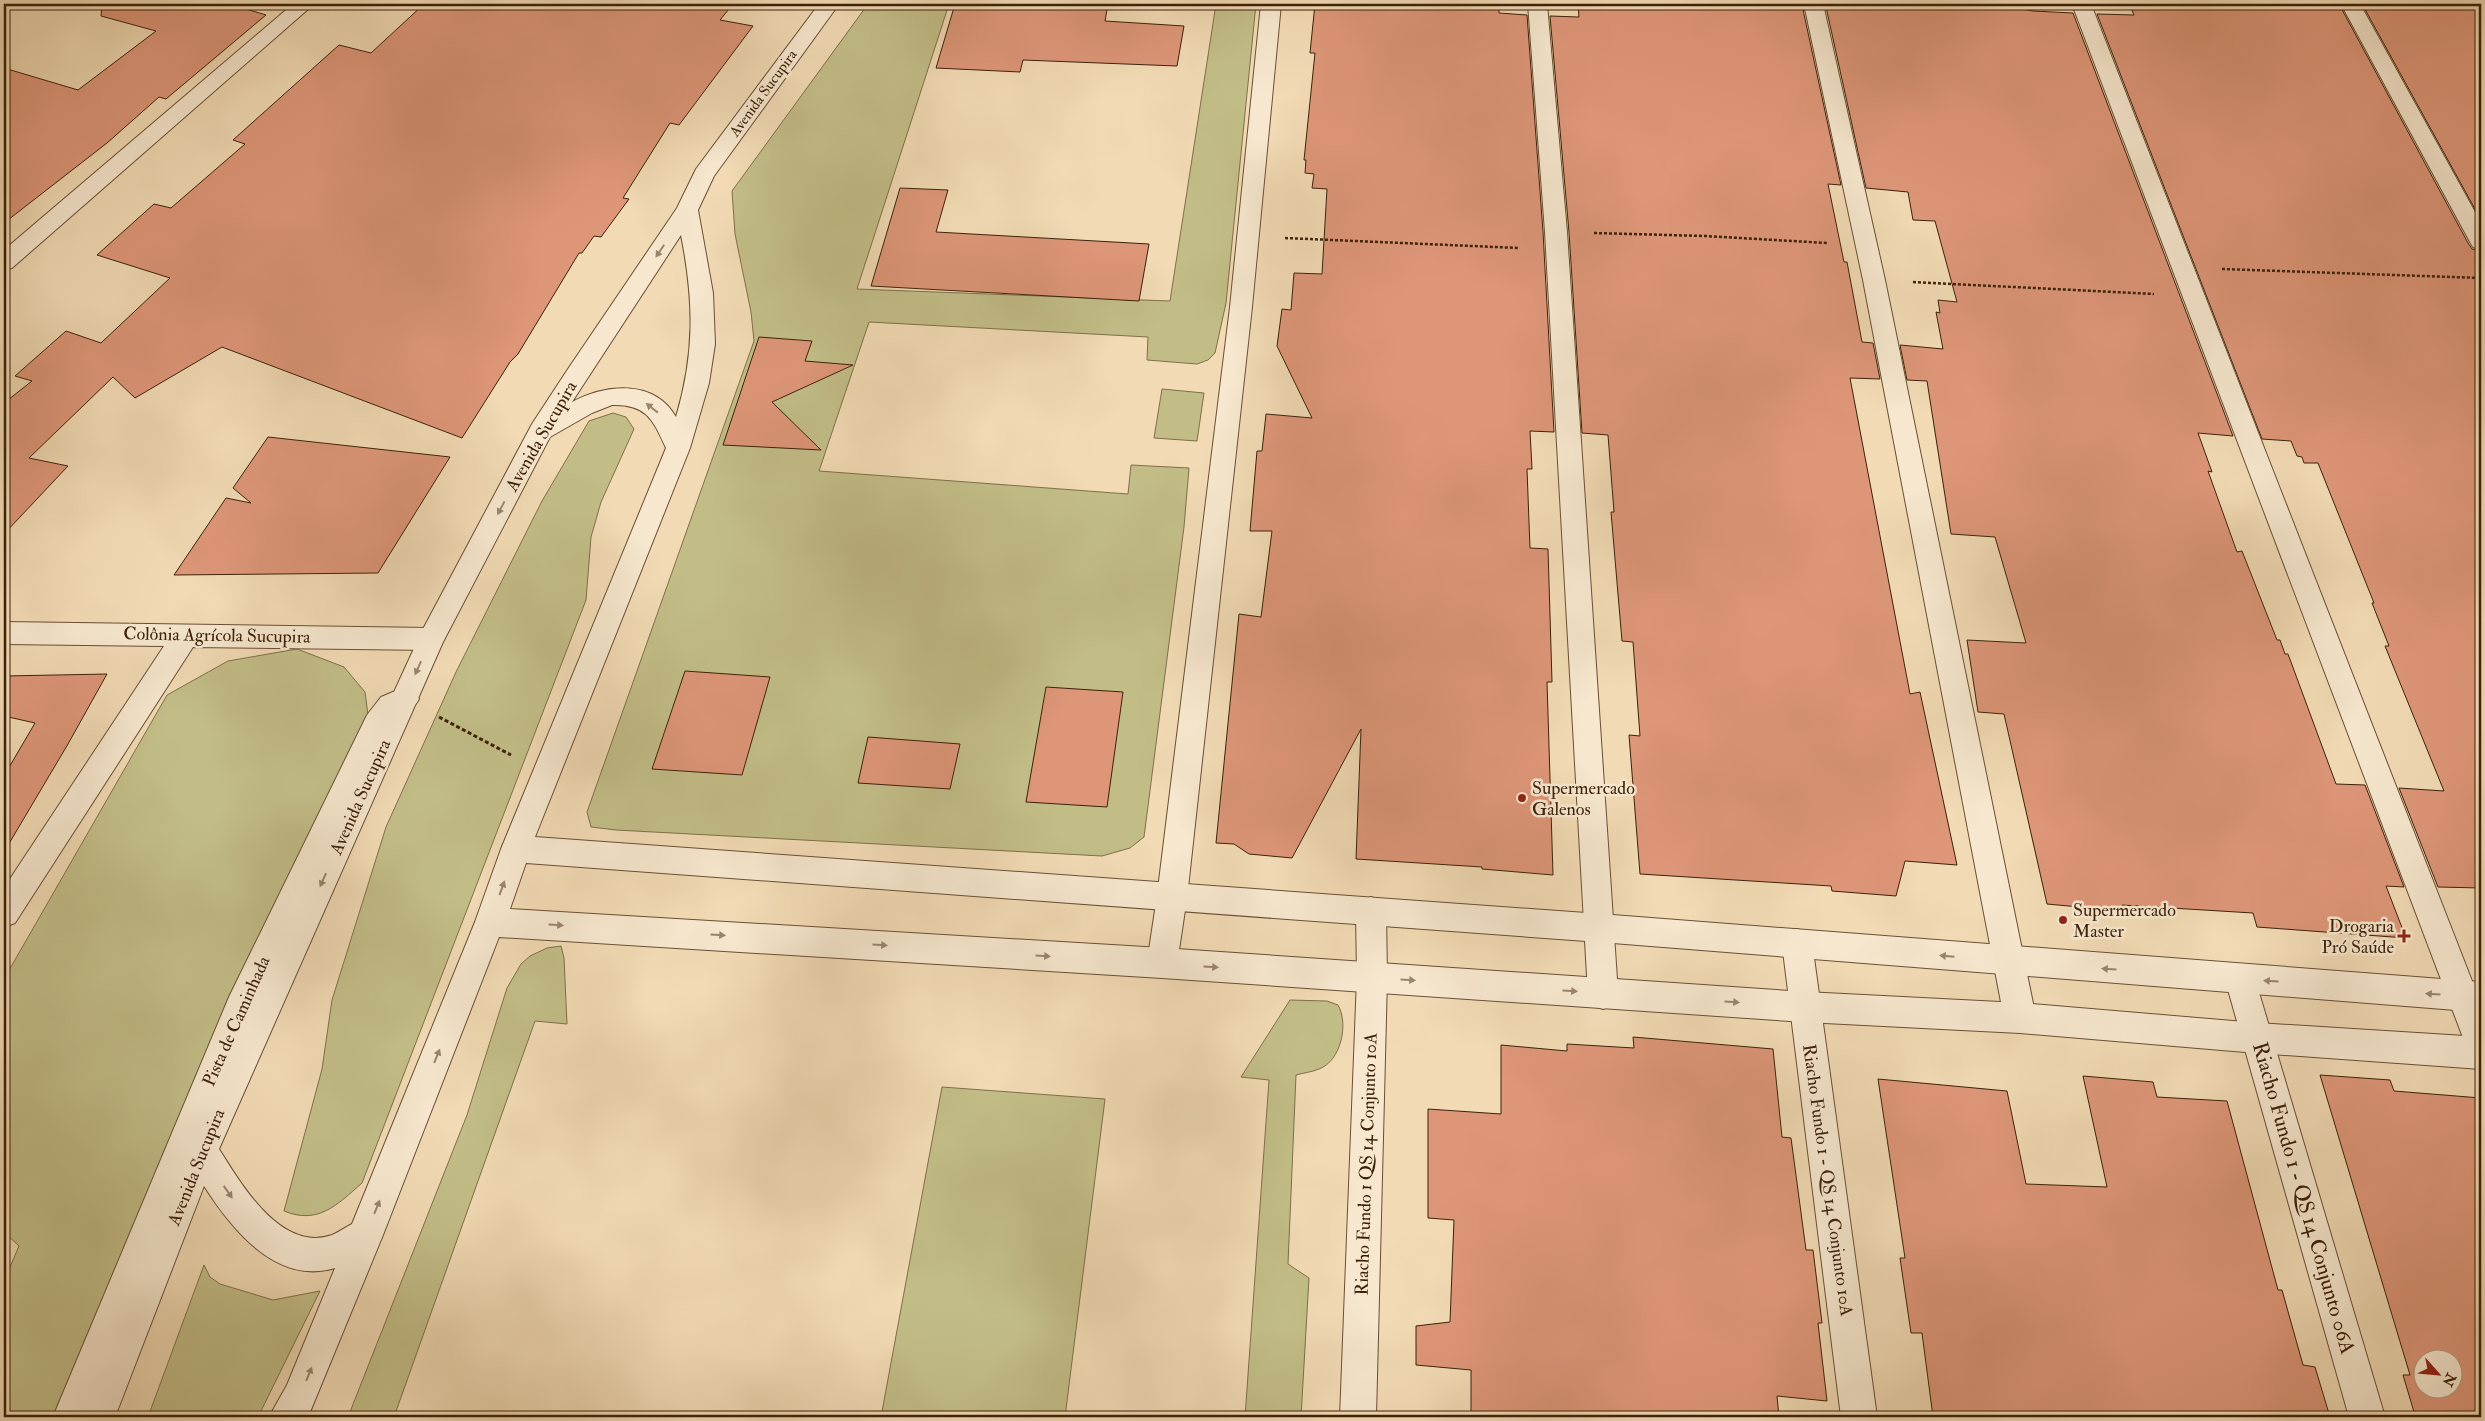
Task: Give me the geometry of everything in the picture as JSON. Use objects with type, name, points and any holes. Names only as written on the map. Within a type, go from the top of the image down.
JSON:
[{"type":"street","points":[[4,262],[304,4]]},
{"type":"street","name":"Avenida Sucupira","points":[[97,1417],[201,1152],[431,638],[541,431],[574,378],[687,210],[704,174],[829,4]]},
{"type":"street","points":[[1162,964],[1172,897],[1247,237],[1271,4]]},
{"type":"street","points":[[1537,4],[1557,241],[1603,994]]},
{"type":"street","points":[[1813,4],[1874,280],[2020,1018]]},
{"type":"street","points":[[2081,4],[2472,997],[2481,1043]]},
{"type":"street","points":[[2350,4],[2481,242]]},
{"type":"street","points":[[287,1417],[300,1397],[366,1235],[490,922],[516,849],[678,448],[690,410],[703,345],[702,285],[687,210]]},
{"type":"street","points":[[541,431],[597,399],[619,397],[639,399],[656,408],[678,448]]},
{"type":"street","name":"Colônia Agrícola Sucupira","points":[[4,633],[431,638]]},
{"type":"street","points":[[4,913],[187,634]]},
{"type":"street","name":"Pista de Caminhada","points":[[71,1417],[245,999],[373,730],[388,705],[404,698]]},
{"type":"street","points":[[516,849],[1371,910],[2472,997]]},
{"type":"street","name":"Riacho Fundo 1 QS 14 Conjunto 10A","points":[[1358,1417],[1372,978],[1371,910]]},
{"type":"street","points":[[490,922],[1805,1007],[2020,1018],[2257,1038],[2481,1053]]},
{"type":"street","name":"Riacho Fundo 1 - QS 14 Conjunto 10A","points":[[1797,943],[1860,1417]]},
{"type":"street","name":"Riacho Fundo 1 - QS 14 Conjunto 06A","points":[[2240,979],[2367,1417]]},
{"type":"street","points":[[201,1152],[232,1198],[262,1234],[294,1253],[328,1253],[366,1235]]},
{"type":"path","points":[[1247,237],[1557,241],[1705,236],[1865,245]]},
{"type":"path","points":[[2183,267],[2481,278]]},
{"type":"path","points":[[1874,280],[2195,297]]},
{"type":"path","points":[[404,698],[546,774]]},
{"type":"shaded area","points":[[868,4],[949,4],[857,289],[1170,301],[1216,4],[1256,4],[1226,303],[1215,353],[1208,360],[1197,364],[1147,360],[1148,337],[869,322],[819,471],[1128,494],[1131,465],[1189,468],[1184,527],[1144,837],[1130,848],[1102,856],[616,830],[591,827],[587,812],[754,341],[751,312],[735,234],[732,191]]},
{"type":"shaded area","points":[[1162,389],[1204,393],[1197,441],[1154,438]]},
{"type":"shaded area","points":[[613,413],[626,417],[634,429],[601,502],[591,537],[586,600],[362,1183],[344,1199],[317,1214],[307,1216],[296,1215],[284,1211],[322,1069],[332,1000],[386,827],[456,672],[542,501],[589,421]]},
{"type":"shaded area","points":[[297,649],[344,667],[365,692],[370,730],[239,1003],[73,1417],[4,1417],[4,1281],[19,1246],[4,1232],[4,979],[167,695],[228,661]]},
{"type":"shaded area","points":[[561,946],[564,958],[567,1024],[535,1021],[394,1417],[348,1417],[467,1115],[507,988],[521,964],[530,956],[547,948]]},
{"type":"shaded area","points":[[1290,1000],[1327,1001],[1338,1005],[1343,1022],[1343,1031],[1338,1050],[1327,1065],[1296,1075],[1288,1264],[1309,1278],[1301,1417],[1245,1417],[1269,1080],[1241,1077]]},
{"type":"shaded area","points":[[942,1087],[1105,1099],[1065,1417],[881,1417]]},
{"type":"shaded area","points":[[204,1265],[210,1277],[220,1284],[273,1300],[320,1291],[258,1417],[148,1417]]},
{"type":"building","points":[[102,4],[229,4],[266,15],[166,99],[159,97],[107,143],[4,223],[4,68],[78,90],[156,31],[101,16]]},
{"type":"building","points":[[424,4],[733,4],[720,20],[753,26],[679,125],[670,123],[623,198],[629,199],[601,237],[594,236],[582,253],[579,253],[518,354],[510,362],[462,438],[222,347],[135,398],[113,377],[29,458],[68,466],[4,534],[4,403],[32,381],[15,376],[66,331],[101,343],[170,278],[97,255],[154,204],[171,208],[245,144],[233,140],[339,45],[371,53]]},
{"type":"building","points":[[955,4],[1108,4],[1105,21],[1184,26],[1177,66],[1023,60],[1020,72],[936,68]]},
{"type":"building","points":[[1315,4],[1499,4],[1499,13],[1527,15],[1543,232],[1554,432],[1530,431],[1532,469],[1527,469],[1530,548],[1548,549],[1552,682],[1547,682],[1553,875],[1482,869],[1482,867],[1356,859],[1361,729],[1292,858],[1249,854],[1234,844],[1216,843],[1239,614],[1261,617],[1272,531],[1250,531],[1257,451],[1262,451],[1266,414],[1312,418],[1277,346],[1282,309],[1291,310],[1294,273],[1322,274],[1327,189],[1312,188],[1314,174],[1305,173],[1306,160],[1304,160],[1315,53],[1310,53]]},
{"type":"building","points":[[1578,4],[1802,5],[1841,185],[1828,184],[1844,262],[1847,262],[1862,342],[1873,343],[1880,379],[1850,378],[1910,694],[1920,692],[1957,865],[1905,861],[1896,896],[1832,891],[1831,886],[1640,874],[1629,735],[1640,736],[1633,642],[1622,641],[1611,512],[1614,512],[1608,435],[1582,433],[1569,232],[1550,16],[1579,17]]},
{"type":"building","points":[[1842,4],[2021,4],[2022,9],[2033,11],[2073,13],[2233,436],[2198,433],[2212,472],[2208,471],[2237,552],[2242,551],[2277,640],[2280,640],[2285,654],[2288,654],[2336,784],[2365,785],[2404,887],[2386,886],[2406,938],[2257,927],[2253,913],[2122,905],[2123,911],[2047,904],[2004,714],[1978,712],[1967,640],[2026,643],[1995,537],[1951,534],[1927,381],[1907,380],[1900,345],[1943,349],[1936,312],[1940,313],[1938,300],[1957,302],[1935,221],[1913,220],[1908,192],[1866,188],[1826,7],[1843,9]]},
{"type":"building","points":[[2129,4],[2339,4],[2468,243],[2472,249],[2481,252],[2481,888],[2438,887],[2399,788],[2444,791],[2385,646],[2389,646],[2372,603],[2374,603],[2318,463],[2304,463],[2302,457],[2297,456],[2291,441],[2262,439],[2097,14],[2134,15]]},
{"type":"building","points":[[2362,4],[2481,4],[2481,220]]},
{"type":"building","points":[[900,188],[948,190],[936,232],[1149,244],[1139,301],[871,286]]},
{"type":"building","points":[[759,337],[812,341],[805,361],[853,365],[772,402],[821,450],[723,445]]},
{"type":"building","points":[[268,437],[450,457],[378,573],[174,575],[226,498],[251,503],[233,488]]},
{"type":"building","points":[[685,671],[770,677],[742,775],[652,769]]},
{"type":"building","points":[[107,674],[4,852],[4,776],[35,723],[4,716],[4,676]]},
{"type":"building","points":[[1046,687],[1123,692],[1107,807],[1026,802]]},
{"type":"building","points":[[868,737],[960,744],[950,789],[858,783]]},
{"type":"building","points":[[1633,1037],[1773,1049],[1782,1137],[1791,1138],[1806,1250],[1813,1250],[1822,1323],[1818,1323],[1827,1401],[1777,1396],[1779,1417],[1471,1417],[1471,1370],[1416,1365],[1416,1326],[1450,1322],[1454,1220],[1428,1218],[1428,1109],[1501,1114],[1501,1045],[1567,1051],[1567,1044],[1634,1048]]},
{"type":"building","points":[[2320,1075],[2390,1080],[2394,1091],[2481,1098],[2481,1417],[2425,1417],[2424,1413],[2414,1412],[2403,1375],[2410,1375]]},
{"type":"building","points":[[2083,1076],[2153,1082],[2157,1097],[2227,1101],[2278,1290],[2282,1290],[2303,1365],[2315,1367],[2330,1417],[1933,1417],[1922,1333],[1911,1333],[1900,1258],[1905,1258],[1878,1079],[2007,1091],[2026,1184],[2107,1187]]},
{"type":"place","name":"Supermercado Galenos","points":[[1522,798]]},
{"type":"place","name":"Supermercado Master","points":[[2063,920]]},
{"type":"place","name":"Drogaria Pró Saúde","points":[[2404,936]]}]
